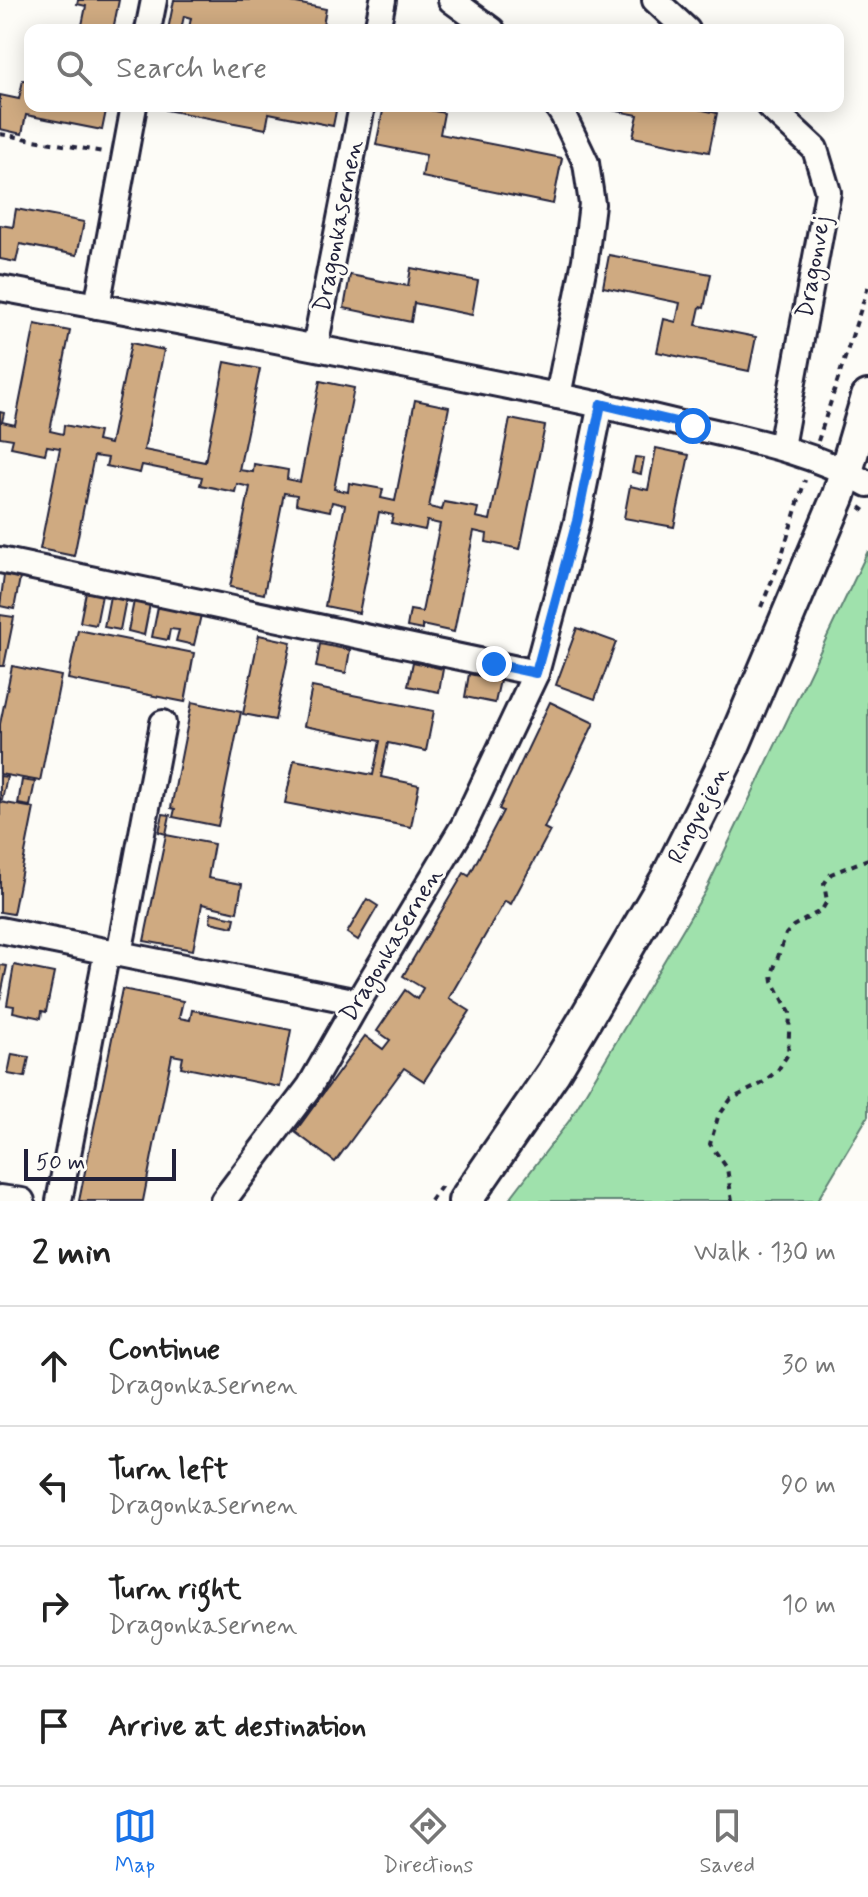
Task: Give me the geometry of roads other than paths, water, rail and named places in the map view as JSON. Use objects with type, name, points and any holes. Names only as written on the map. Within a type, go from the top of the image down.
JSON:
[{"type":"main road","name":"Ringvejen","points":[[456,1191],[553,1073],[667,879],[732,748],[839,495],[857,478],[868,397]]},
{"type":"street","points":[[149,24],[154,0]]},
{"type":"street","points":[[378,24],[383,0]]},
{"type":"street","points":[[451,0],[484,24]]},
{"type":"street","points":[[655,0],[681,24]]},
{"type":"street","points":[[97,306],[133,112]]},
{"type":"street","name":"Dragonkasernen","points":[[315,347],[361,112]]},
{"type":"street","points":[[558,396],[585,260],[592,204],[586,163],[561,112]]},
{"type":"street","name":"Dragonvej","points":[[775,112],[815,149],[828,192],[781,447]]},
{"type":"street","name":"Dragonkasernen","points":[[0,288],[601,404],[781,447],[813,457],[857,478]]},
{"type":"street","name":"Dragonkasernen","points":[[223,1201],[310,1086],[464,825],[536,673],[577,521],[601,404]]},
{"type":"street","points":[[0,560],[536,673]]},
{"type":"street","points":[[59,1201],[163,723]]},
{"type":"street","points":[[0,930],[358,1002]]},
{"type":"street","points":[[0,1198],[22,1201]]}]
